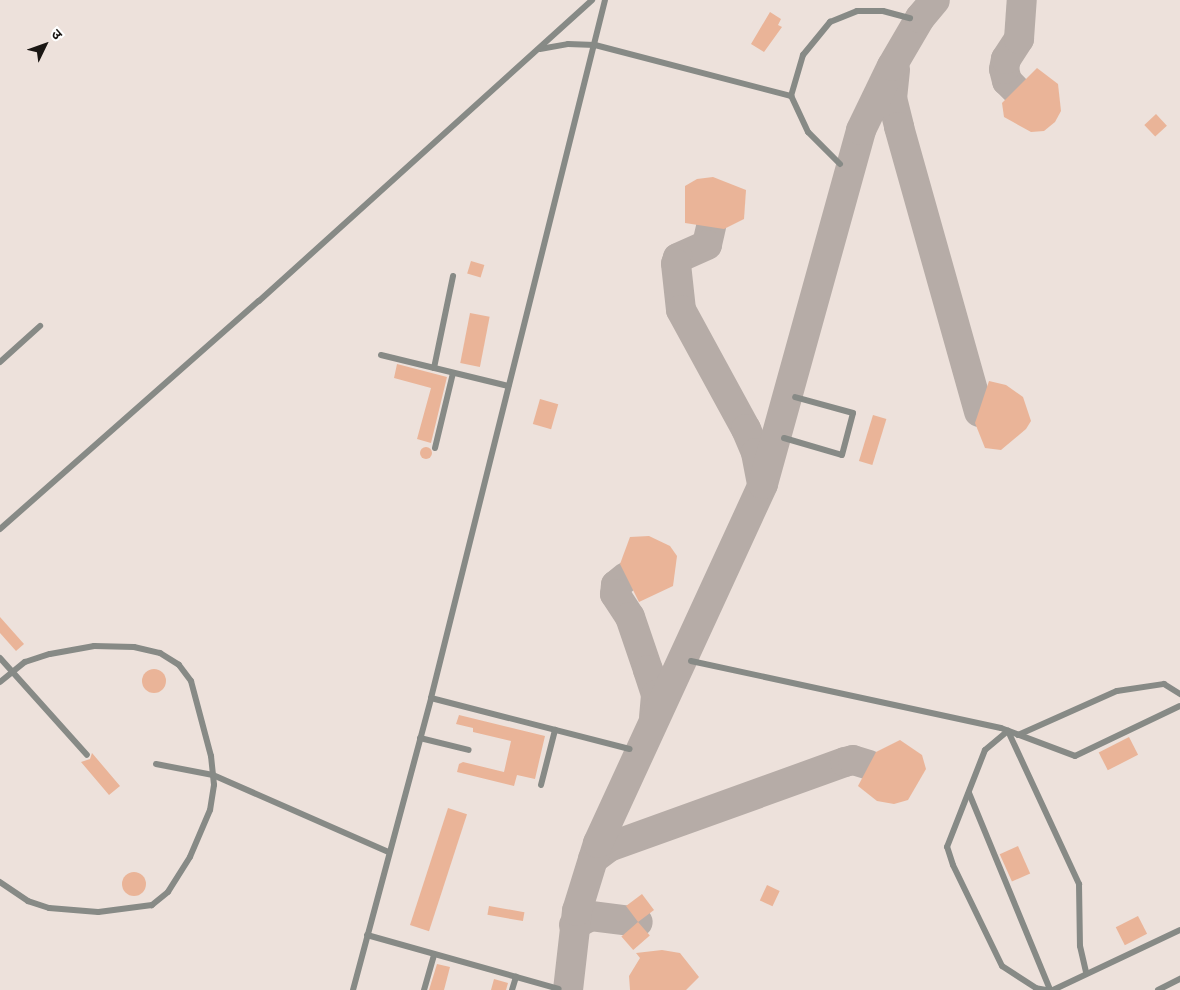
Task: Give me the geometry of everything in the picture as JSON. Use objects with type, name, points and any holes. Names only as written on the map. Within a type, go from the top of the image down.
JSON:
[{"type":"lane","points":[[0,529],[539,50],[592,0]]},
{"type":"lane","points":[[353,990],[388,852],[431,698],[605,0]]},
{"type":"lane","points":[[840,164],[808,132],[791,96],[803,55],[830,22],[857,11],[883,11],[910,18]]},
{"type":"lane","points":[[539,50],[568,44],[594,45],[791,96]]},
{"type":"lane","points":[[434,368],[453,276]]},
{"type":"lane","points":[[0,362],[40,326]]},
{"type":"lane","points":[[381,356],[508,386]]},
{"type":"lane","points":[[435,448],[453,373]]},
{"type":"lane","points":[[784,438],[842,455],[853,413],[796,397]]},
{"type":"lane","points":[[0,682],[24,662],[50,654],[94,646],[134,647],[160,653],[179,665],[191,681],[212,756],[213,774],[210,810],[190,857],[168,892],[152,905],[98,912],[49,908],[28,901],[0,882]]},
{"type":"lane","points":[[0,658],[87,756]]},
{"type":"lane","points":[[691,661],[1008,731],[1075,756],[1180,706]]},
{"type":"lane","points":[[1018,734],[1117,691],[1164,684],[1180,694]]},
{"type":"lane","points":[[431,698],[630,749]]},
{"type":"lane","points":[[541,785],[555,730]]},
{"type":"lane","points":[[1008,731],[986,750],[947,847],[953,866],[1002,966],[1036,988],[1046,990]]},
{"type":"lane","points":[[1008,731],[1079,884],[1080,946],[1086,974]]},
{"type":"lane","points":[[420,738],[469,750]]},
{"type":"lane","points":[[156,764],[213,774],[388,852]]},
{"type":"lane","points":[[969,793],[1051,990],[1180,930]]},
{"type":"lane","points":[[367,936],[559,989]]},
{"type":"lane","points":[[424,990],[434,954]]},
{"type":"lane","points":[[512,990],[516,977]]},
{"type":"lane","points":[[1158,990],[1180,979]]},
{"type":"building","points":[[770,12],[781,19],[778,25],[782,27],[764,52],[751,44]]},
{"type":"building","points":[[1037,68],[1058,84],[1061,111],[1055,122],[1044,131],[1031,132],[1004,117],[1002,103]]},
{"type":"building","points":[[1156,114],[1167,126],[1155,137],[1144,125]]},
{"type":"building","points":[[713,177],[746,190],[744,219],[724,229],[685,223],[685,186],[697,179]]},
{"type":"building","points":[[471,261],[484,265],[481,278],[467,273]]},
{"type":"building","points":[[470,313],[490,317],[480,367],[460,363]]},
{"type":"building","points":[[397,364],[447,377],[431,443],[417,439],[431,388],[394,378]]},
{"type":"building","points":[[989,381],[1006,385],[1023,397],[1031,421],[1026,429],[1001,450],[985,448],[975,423]]},
{"type":"building","points":[[540,399],[558,404],[551,429],[533,424]]},
{"type":"building","points":[[873,415],[886,419],[872,465],[859,461]]},
{"type":"building","points":[[424,447],[428,447],[432,453],[428,459],[424,459],[420,455],[420,451]]},
{"type":"building","points":[[649,536],[670,546],[677,556],[673,586],[639,602],[620,564],[630,537]]},
{"type":"building","points":[[0,617],[24,644],[16,651],[0,633]]},
{"type":"building","points":[[154,669],[163,672],[166,681],[163,690],[154,693],[145,690],[142,681],[145,672]]},
{"type":"building","points":[[459,715],[545,736],[535,779],[517,775],[514,786],[457,772],[459,764],[463,762],[504,772],[511,741],[473,732],[473,728],[456,724]]},
{"type":"building","points":[[1129,737],[1138,755],[1108,770],[1099,752]]},
{"type":"building","points":[[900,740],[922,755],[926,769],[908,800],[894,804],[877,801],[858,786],[876,752]]},
{"type":"building","points":[[92,753],[120,786],[109,795],[81,762],[90,759]]},
{"type":"building","points":[[448,808],[467,814],[429,931],[410,925]]},
{"type":"building","points":[[1018,846],[1030,873],[1012,882],[1000,854]]},
{"type":"building","points":[[134,872],[143,875],[146,884],[143,893],[134,896],[125,893],[122,884],[125,875]]},
{"type":"building","points":[[767,885],[780,891],[773,906],[760,900]]},
{"type":"building","points":[[642,894],[654,910],[638,922],[626,906]]},
{"type":"building","points":[[489,906],[524,912],[523,921],[487,915]]},
{"type":"building","points":[[1138,916],[1147,934],[1125,945],[1116,927]]},
{"type":"building","points":[[638,922],[650,936],[633,950],[621,936]]},
{"type":"building","points":[[662,950],[680,953],[699,977],[686,990],[630,990],[629,976],[640,958],[636,953]]},
{"type":"building","points":[[437,964],[450,967],[444,990],[429,990]]},
{"type":"building","points":[[494,979],[508,983],[506,990],[491,990]]},
{"type":"taxiway","points":[[568,990],[577,911],[598,843],[763,484],[861,130],[892,66],[920,18],[935,0]]},
{"type":"taxiway","points":[[1015,89],[1007,81],[1004,69],[1006,59],[1019,39],[1022,0]]},
{"type":"taxiway","points":[[895,70],[892,98],[899,127],[979,412]]},
{"type":"taxiway","points":[[711,227],[707,245],[678,258],[676,264],[681,310],[746,429],[756,453],[762,484]]},
{"type":"taxiway","points":[[626,577],[616,585],[615,594],[630,617],[656,695],[654,717]]},
{"type":"taxiway","points":[[593,859],[609,847],[845,762],[853,760],[869,765]]},
{"type":"taxiway","points":[[574,925],[591,916],[638,922]]}]
